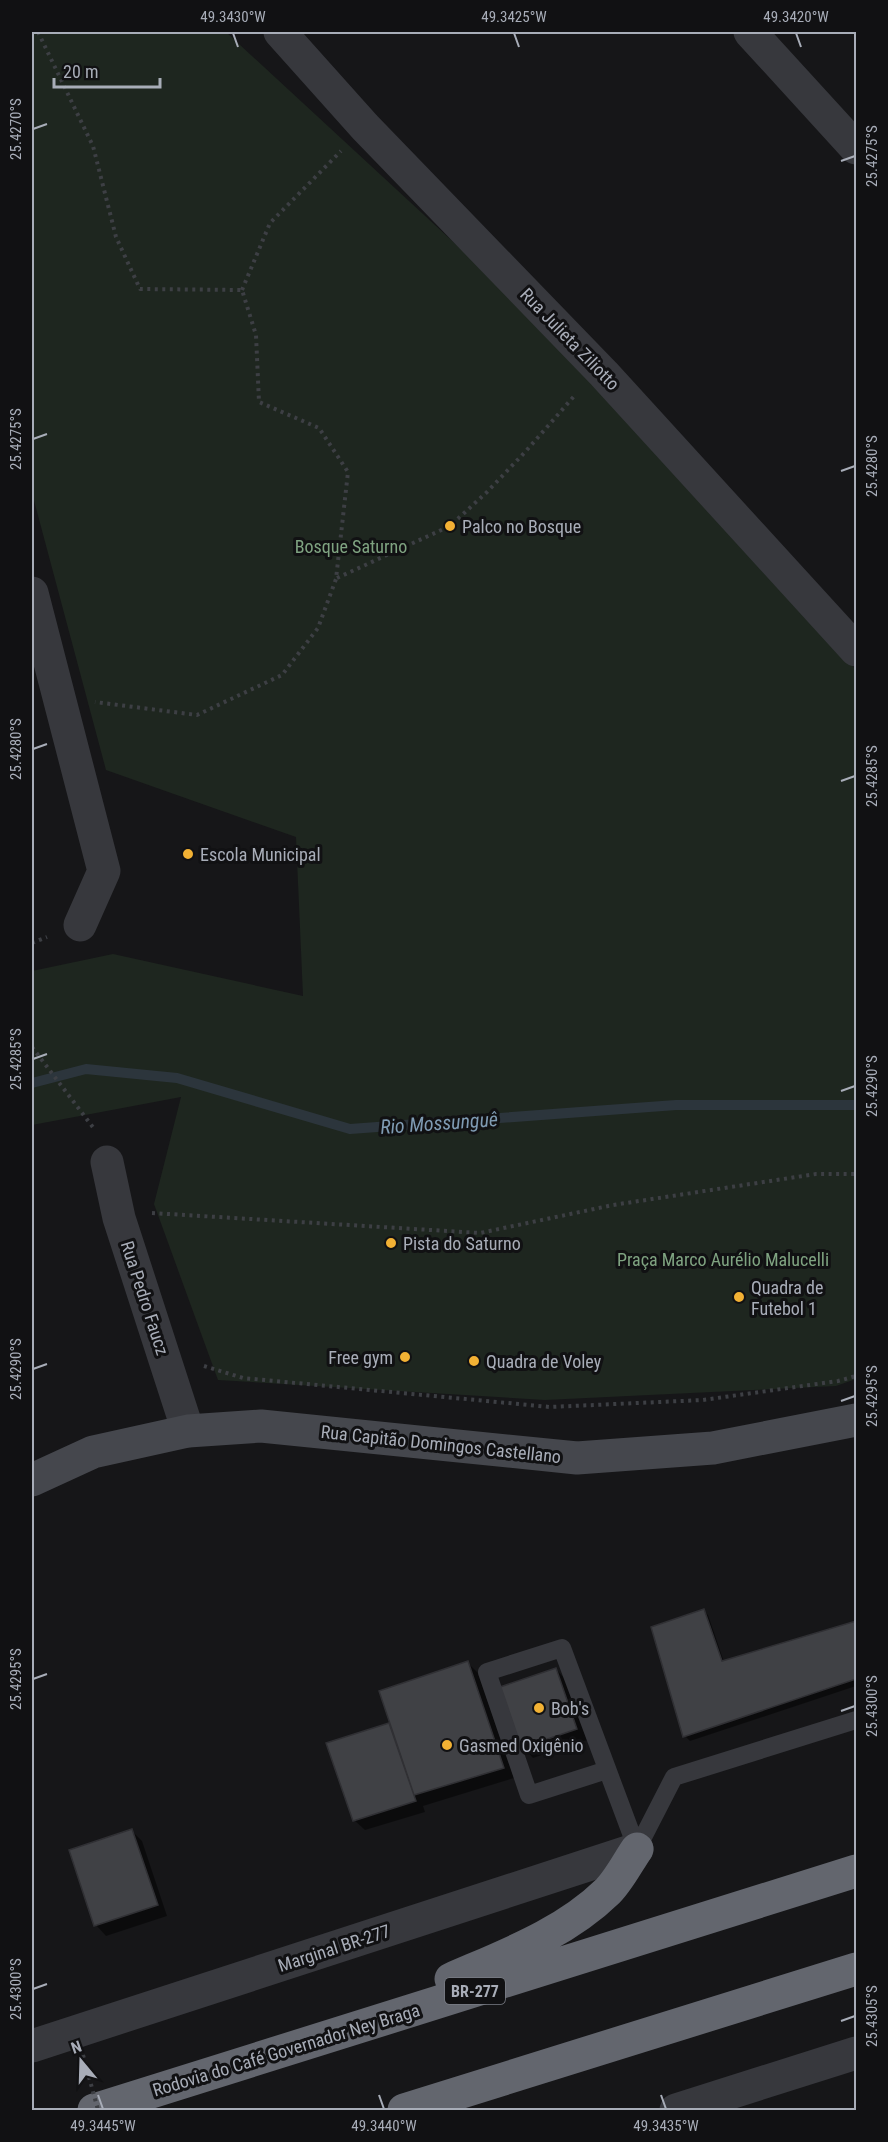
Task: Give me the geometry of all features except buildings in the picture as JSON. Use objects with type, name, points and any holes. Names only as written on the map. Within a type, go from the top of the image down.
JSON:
[{"type":"highway","points":[[264,2057],[512,1953],[566,1925],[610,1890],[637,1849]]},
{"type":"highway","name":"Rodovia do Café Governador Ney Braga","points":[[96,2110],[856,1871]]},
{"type":"highway","points":[[404,2110],[856,1969]]},
{"type":"street","name":"Rua Julieta Ziliotto","points":[[280,32],[364,127],[604,374],[856,650]]},
{"type":"street","points":[[750,32],[856,148]]},
{"type":"street","points":[[32,593],[104,871],[80,925]]},
{"type":"street","name":"Rua Pedro Faucz","points":[[107,1162],[119,1218],[188,1431]]},
{"type":"street","name":"Rua Capitão Domingos Castellano","points":[[32,1480],[93,1452],[188,1431],[261,1426],[577,1458],[713,1448],[856,1420]]},
{"type":"street","name":"Marginal BR-277","points":[[32,2046],[637,1849]]},
{"type":"street","points":[[694,2108],[856,2053]]},
{"type":"lane","points":[[607,1770],[530,1794],[487,1672],[562,1648],[637,1849]]},
{"type":"lane","points":[[637,1849],[675,1778],[856,1720]]},
{"type":"path","points":[[38,32],[93,146],[116,237],[140,289],[242,290]]},
{"type":"path","points":[[58,697],[197,715],[282,675],[318,628],[336,579],[348,472],[319,428],[259,402],[256,335],[242,290],[270,223],[364,127]]},
{"type":"path","points":[[336,579],[450,526],[519,459],[579,390]]},
{"type":"path","points":[[32,1048],[95,1130]]},
{"type":"path","points":[[155,1224],[152,1213],[480,1233],[613,1204],[816,1174],[856,1174]]},
{"type":"path","points":[[200,1364],[243,1378],[550,1407],[703,1400],[838,1381],[856,1376]]},
{"type":"path","points":[[82,2055],[96,2110]]},
{"type":"green space","name":"Bosque Saturno","points":[[32,32],[226,32],[594,372],[856,670],[856,1379],[836,1386],[545,1400],[218,1380],[154,1204],[181,1097],[32,1125],[32,971],[113,954],[303,996],[296,837],[106,770],[32,493]]},
{"type":"waterway","name":"Rio Mossunguê","points":[[32,1083],[86,1069],[177,1078],[350,1129],[676,1105],[856,1105]]},
{"type":"place","name":"Palco no Bosque","points":[[450,526]]},
{"type":"place","name":"Escola Municipal","points":[[188,854]]},
{"type":"place","name":"Pista do Saturno","points":[[391,1243]]},
{"type":"place","name":"Quadra de Futebol 1","points":[[739,1297]]},
{"type":"place","name":"Free gym","points":[[405,1357]]},
{"type":"place","name":"Quadra de Voley","points":[[474,1361]]},
{"type":"place","name":"Bob's","points":[[539,1708]]},
{"type":"place","name":"Gasmed Oxigênio","points":[[447,1745]]},
{"type":"park label","name":"Praça Marco Aurélio Malucelli","points":[[723,1259]]}]
